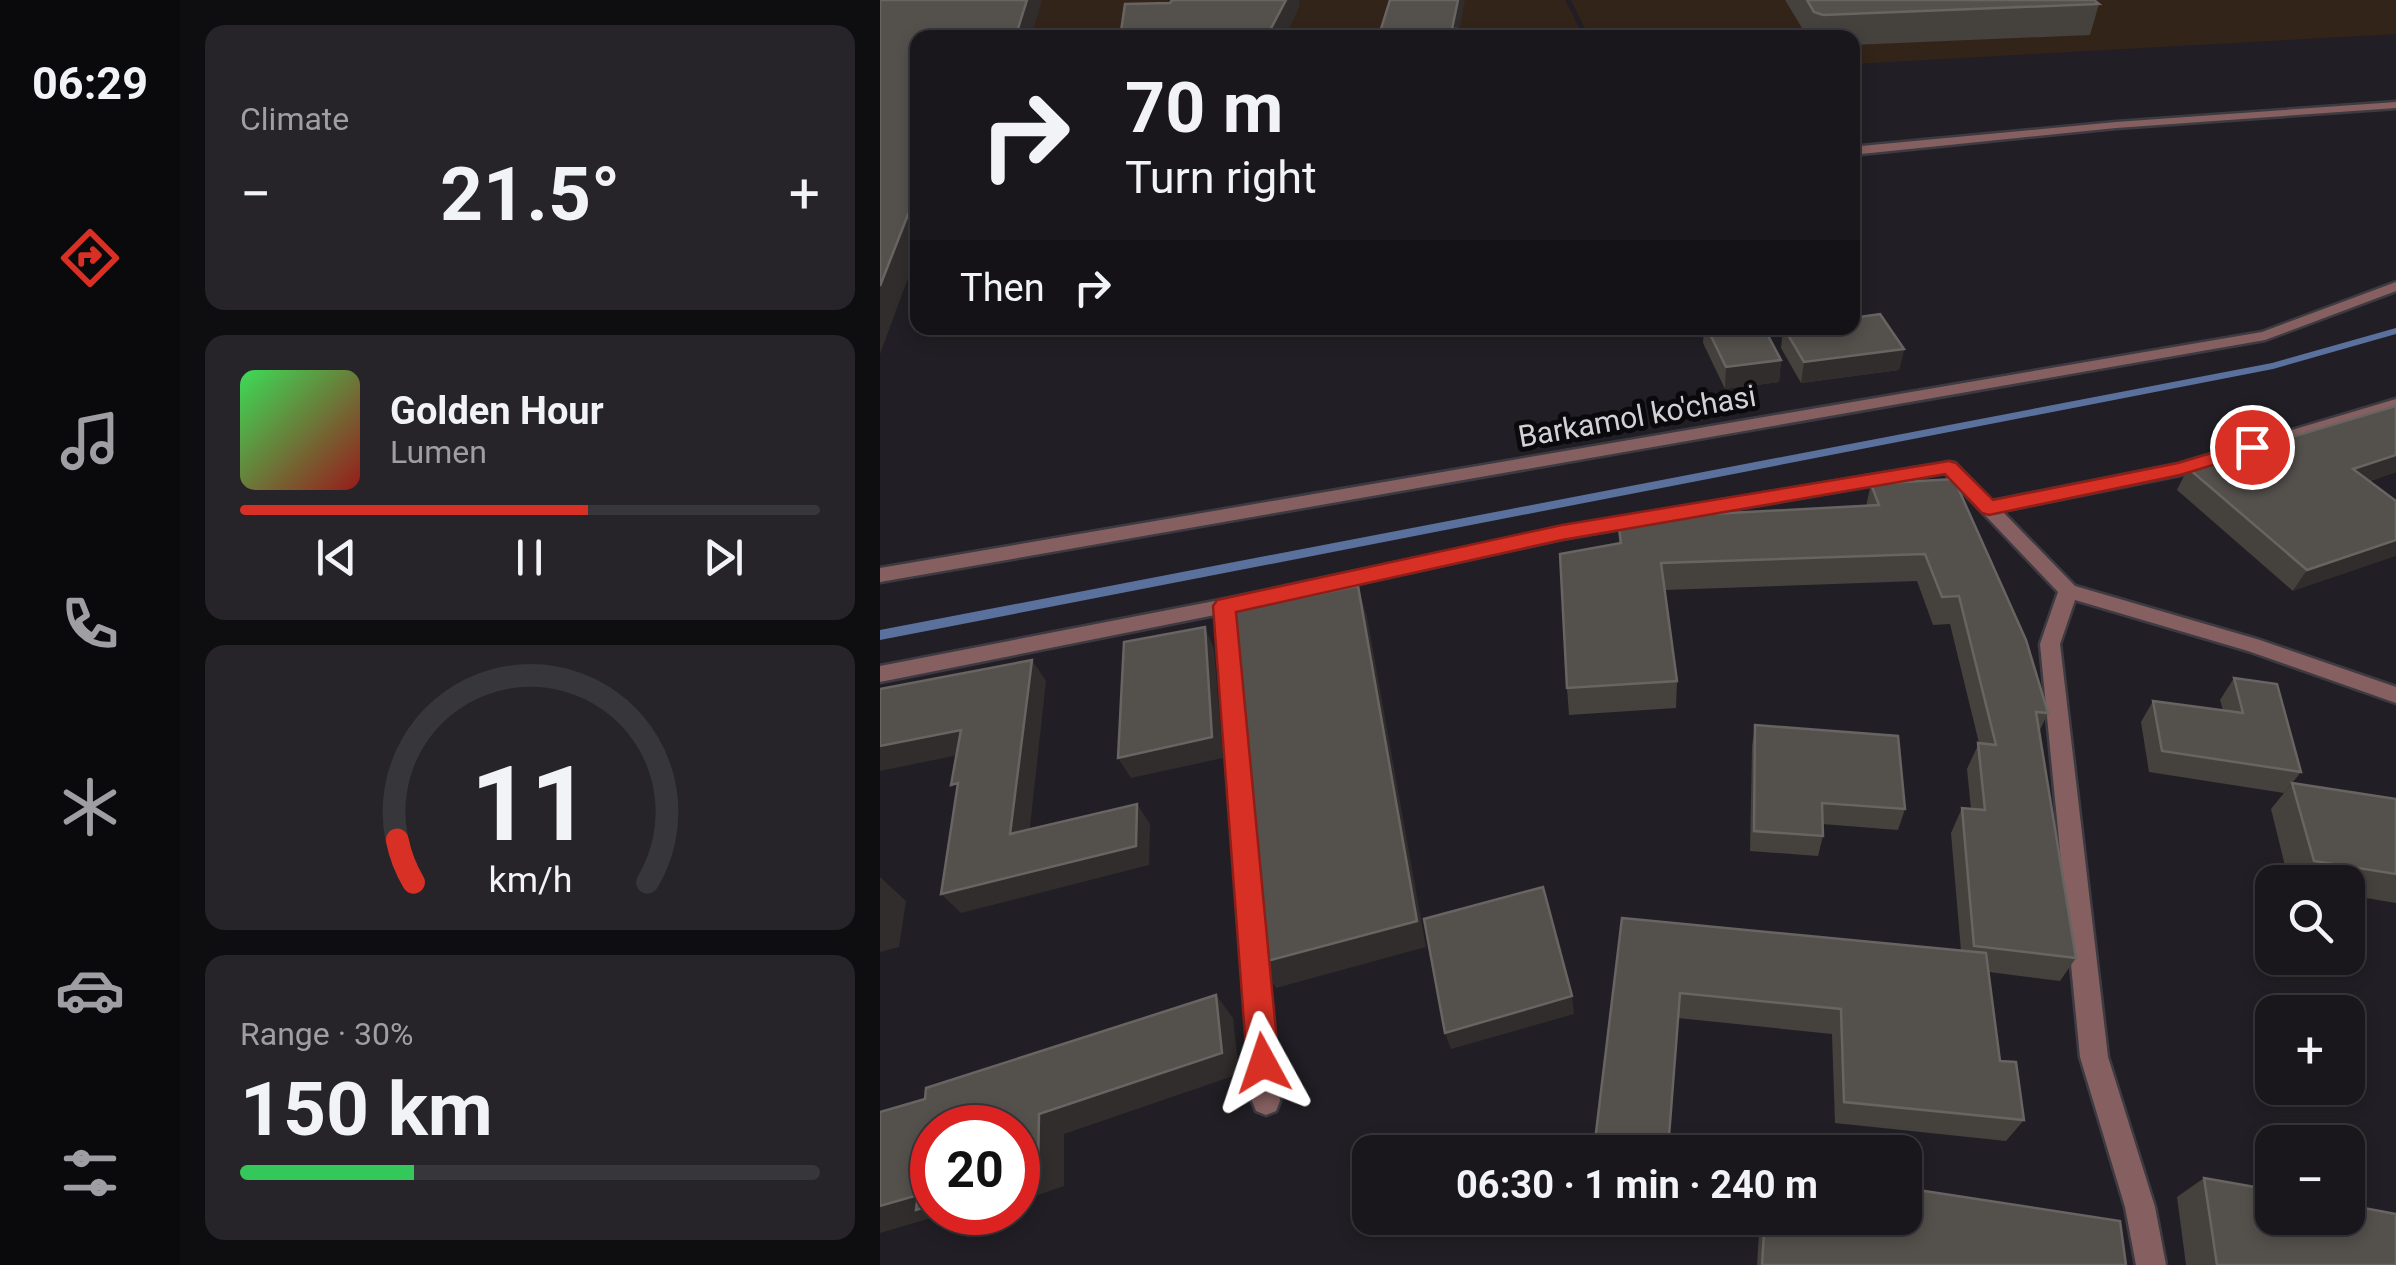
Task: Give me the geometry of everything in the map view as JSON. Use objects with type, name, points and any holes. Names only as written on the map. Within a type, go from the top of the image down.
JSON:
[{"type":"street","points":[[1861,150],[2116,125],[2396,105]]},
{"type":"street","name":"Barkamol ko'chasi","points":[[880,575],[2265,336],[2396,286]]},
{"type":"street","points":[[1989,508],[2180,468],[2396,404]]},
{"type":"street","points":[[880,674],[1224,606],[1562,532],[1949,467],[2068,591],[2252,645],[2396,695]]},
{"type":"street","points":[[2068,591],[2050,644],[2094,1057],[2140,1207],[2151,1265]]},
{"type":"street","points":[[1224,606],[1266,1101]]},
{"type":"shaded area","points":[[880,0],[1565,0],[1580,30],[910,30],[910,256],[880,259]]},
{"type":"shaded area","points":[[1571,0],[2396,0],[2396,34],[1860,64],[1860,30],[1586,30]]},
{"type":"building","points":[[880,0],[1027,0],[1018,30],[910,30],[910,212],[880,286]]},
{"type":"building","points":[[1286,0],[1270,30],[1121,30],[1125,4]]},
{"type":"building","points":[[1390,0],[1458,0],[1452,29],[1456,29],[1381,30]]},
{"type":"building","points":[[1807,0],[2094,0],[2099,4],[1823,15],[1814,12]]},
{"type":"building","points":[[1880,314],[1904,349],[1804,362],[1788,335],[1860,335],[1860,317]]},
{"type":"building","points":[[1710,335],[1768,335],[1781,360],[1726,367]]},
{"type":"building","points":[[2396,406],[2396,455],[2353,469],[2396,501],[2396,540],[2307,570],[2188,468]]},
{"type":"building","points":[[1954,479],[2026,640],[2048,713],[2036,712],[2076,958],[1974,946],[1962,808],[1985,810],[1978,743],[1996,745],[1959,596],[1942,597],[1925,554],[1661,563],[1677,681],[1567,688],[1560,554],[1621,543],[1618,519],[1879,505],[1871,484]]},
{"type":"building","points":[[1358,586],[1417,921],[1260,963],[1244,720],[1238,722],[1229,612]]},
{"type":"building","points":[[1205,627],[1212,737],[1118,758],[1124,642]]},
{"type":"building","points":[[1032,660],[1010,834],[1137,804],[1136,846],[941,894],[958,783],[951,785],[961,730],[880,746],[880,689]]},
{"type":"building","points":[[2234,678],[2277,684],[2301,772],[2162,751],[2153,701],[2243,713]]},
{"type":"building","points":[[1755,725],[1898,736],[1905,809],[1822,803],[1823,836],[1754,831]]},
{"type":"building","points":[[2292,783],[2396,799],[2396,874],[2365,869],[2365,865],[2314,861]]},
{"type":"building","points":[[1543,887],[1572,996],[1445,1033],[1424,919]]},
{"type":"building","points":[[1622,918],[1986,953],[2000,1061],[2016,1062],[2024,1120],[1844,1102],[1841,1009],[1680,993],[1669,1135],[1596,1135]]},
{"type":"building","points":[[1216,995],[1222,1053],[1040,1114],[1040,1105],[910,1105],[910,1197],[880,1206],[880,1112],[925,1099],[926,1088]]},
{"type":"building","points":[[2204,1178],[2255,1187],[2255,1235],[2365,1235],[2365,1208],[2396,1214],[2396,1265],[2217,1265]]},
{"type":"building","points":[[1922,1191],[2120,1221],[2126,1265],[1762,1265],[1764,1235],[1922,1235]]},
{"type":"waterway","points":[[880,635],[2273,366],[2396,331]]},
{"type":"route","points":[[1263,1063],[1224,606],[1562,532],[1949,467],[1989,508],[2180,468],[2252,447]]}]
